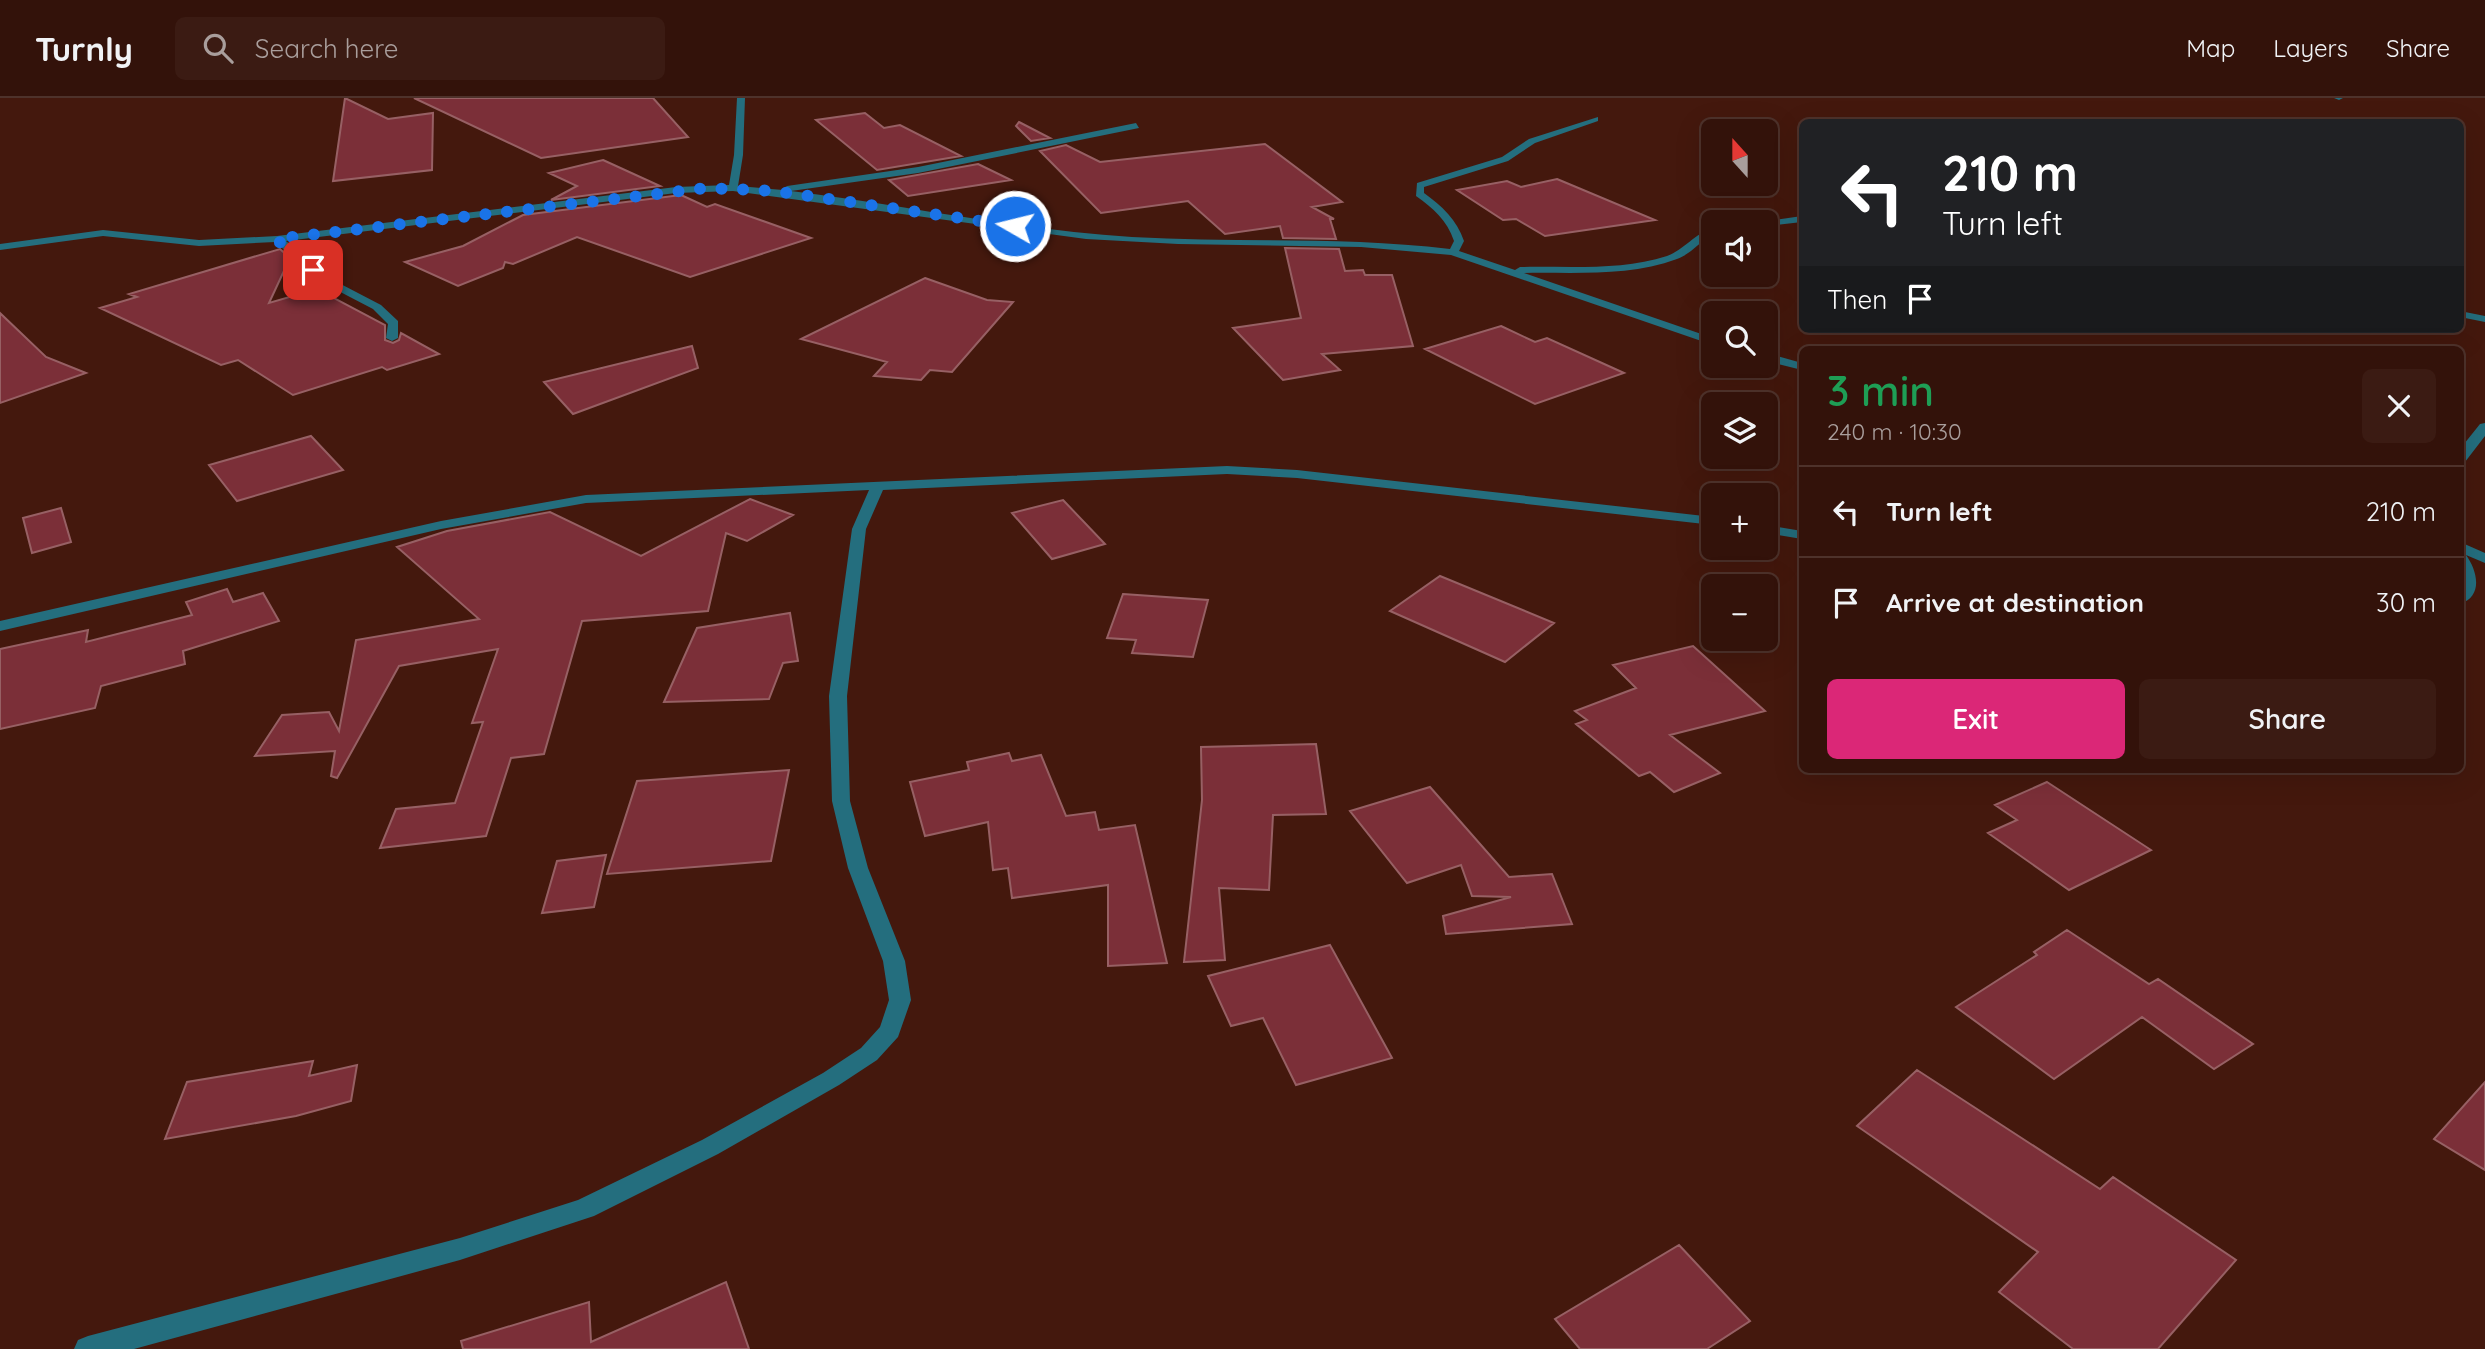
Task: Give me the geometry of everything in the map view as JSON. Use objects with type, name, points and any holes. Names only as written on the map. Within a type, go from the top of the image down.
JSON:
[{"type":"street","points":[[733,188],[740,168],[738,121],[741,98]]},
{"type":"street","points":[[1453,252],[1459,241],[1456,231],[1444,213],[1419,194],[1420,185],[1505,159],[1532,141],[1595,119]]},
{"type":"street","points":[[774,191],[918,170],[1136,126]]},
{"type":"street","points":[[0,247],[103,233],[199,243],[276,239],[676,190],[733,188],[774,191],[918,214],[1087,236],[1330,242],[1412,246],[1453,252],[1701,338]]},
{"type":"street","points":[[1778,222],[1799,219]]},
{"type":"street","points":[[1508,270],[1607,267],[1653,261],[1681,253],[1701,236]]},
{"type":"street","points":[[276,239],[329,282],[377,307],[394,323],[392,338]]},
{"type":"street","points":[[2464,315],[2485,319]]},
{"type":"street","points":[[1778,360],[1799,366]]},
{"type":"street","points":[[2464,453],[2485,427]]},
{"type":"street","points":[[0,626],[441,525],[586,499],[1227,470],[1297,474],[1701,520]]},
{"type":"street","points":[[88,1349],[460,1249],[585,1208],[710,1147],[831,1079],[869,1054],[890,1031],[900,1000],[894,961],[858,868],[841,801],[838,696],[859,529],[878,486]]},
{"type":"street","points":[[1778,531],[1799,534]]},
{"type":"street","points":[[2464,548],[2485,559]]},
{"type":"street","points":[[2464,563],[2472,576],[2464,593]]},
{"type":"street","points":[[2464,596],[2485,589]]},
{"type":"building","points":[[345,98],[388,119],[433,113],[432,170],[333,181]]},
{"type":"building","points":[[414,98],[653,98],[688,137],[541,158]]},
{"type":"building","points":[[865,113],[884,128],[900,125],[961,156],[877,170],[816,120]]},
{"type":"building","points":[[1019,122],[1050,138],[1031,141],[1016,126]]},
{"type":"building","points":[[1265,144],[1342,202],[1312,207],[1334,219],[1330,219],[1336,239],[1283,238],[1280,226],[1225,234],[1188,201],[1101,213],[1040,151],[1066,145],[1100,162]]},
{"type":"building","points":[[603,160],[660,186],[551,200],[577,186],[549,173]]},
{"type":"building","points":[[978,164],[1011,180],[908,196],[889,180]]},
{"type":"building","points":[[1557,179],[1655,220],[1545,236],[1516,219],[1503,220],[1457,190],[1507,181],[1521,187]]},
{"type":"building","points":[[681,195],[707,207],[715,204],[811,238],[690,277],[577,237],[513,264],[505,262],[503,268],[458,286],[405,262],[463,246],[523,215]]},
{"type":"building","points":[[1285,248],[1339,249],[1345,271],[1363,270],[1365,275],[1392,275],[1413,346],[1322,354],[1340,370],[1283,380],[1233,328],[1301,318]]},
{"type":"building","points":[[280,249],[290,258],[269,303],[317,289],[385,325],[385,340],[393,343],[399,340],[401,333],[439,354],[387,370],[382,367],[293,395],[238,360],[221,365],[100,308],[137,297],[129,294]]},
{"type":"building","points":[[925,278],[987,300],[1013,302],[952,372],[930,370],[921,380],[874,376],[887,362],[801,339]]},
{"type":"building","points":[[0,313],[46,357],[86,373],[0,403]]},
{"type":"building","points":[[1501,326],[1535,342],[1547,338],[1624,373],[1535,404],[1425,349]]},
{"type":"building","points":[[692,346],[698,368],[573,414],[544,382]]},
{"type":"building","points":[[311,436],[343,470],[237,501],[209,465]]},
{"type":"building","points":[[750,499],[793,515],[747,541],[726,533],[708,611],[582,621],[544,754],[511,758],[486,836],[380,848],[396,809],[455,803],[483,722],[472,723],[498,649],[399,666],[337,778],[331,776],[335,751],[255,756],[282,715],[329,712],[339,731],[356,640],[479,619],[397,547],[447,531],[550,512],[641,556]]},
{"type":"building","points":[[1063,500],[1105,544],[1052,559],[1012,513]]},
{"type":"building","points":[[61,508],[71,542],[32,553],[23,518]]},
{"type":"building","points":[[1440,576],[1554,623],[1505,662],[1390,611]]},
{"type":"building","points":[[227,589],[233,602],[263,593],[279,621],[183,651],[185,664],[101,686],[95,708],[0,729],[0,649],[88,630],[86,642],[192,615],[186,602]]},
{"type":"building","points":[[1123,594],[1208,600],[1193,657],[1132,653],[1136,640],[1107,638]]},
{"type":"building","points":[[790,613],[798,661],[783,663],[769,699],[664,702],[697,628]]},
{"type":"building","points":[[1693,646],[1765,711],[1670,735],[1720,773],[1674,792],[1650,772],[1639,776],[1576,724],[1587,720],[1575,711],[1636,688],[1613,665]]},
{"type":"building","points":[[1316,744],[1326,814],[1273,815],[1269,890],[1219,888],[1225,960],[1184,962],[1202,800],[1201,747]]},
{"type":"building","points":[[1009,753],[1012,761],[1041,755],[1066,816],[1095,812],[1099,830],[1135,825],[1167,963],[1108,966],[1108,885],[1012,898],[1008,868],[993,870],[988,822],[925,836],[910,782],[969,770],[967,762]]},
{"type":"building","points":[[789,770],[771,861],[607,874],[637,781]]},
{"type":"building","points":[[2047,782],[2151,850],[2069,890],[1988,833],[2017,820],[1995,805]]},
{"type":"building","points":[[1430,787],[1509,877],[1552,874],[1572,924],[1446,934],[1443,916],[1511,897],[1472,896],[1461,865],[1407,883],[1350,811]]},
{"type":"building","points":[[606,855],[594,907],[542,913],[557,861]]},
{"type":"building","points":[[2067,930],[2149,984],[2158,979],[2253,1044],[2214,1069],[2142,1017],[2054,1079],[1956,1007],[2037,955],[2034,952]]},
{"type":"building","points":[[1330,945],[1392,1058],[1296,1085],[1263,1018],[1231,1026],[1208,976]]},
{"type":"building","points":[[313,1061],[309,1076],[357,1065],[351,1101],[296,1116],[165,1139],[187,1082]]},
{"type":"building","points":[[1917,1070],[2100,1189],[2113,1177],[2236,1260],[2158,1349],[2073,1349],[1999,1292],[2038,1252],[1857,1126]]},
{"type":"building","points":[[2485,1082],[2485,1170],[2434,1139]]},
{"type":"building","points":[[1679,1245],[1750,1321],[1707,1349],[1580,1349],[1555,1319]]},
{"type":"building","points":[[726,1282],[749,1349],[463,1349],[461,1341],[589,1302],[591,1342]]},
{"type":"route","points":[[313,270],[276,239],[707,188],[774,191],[1015,226]]}]
